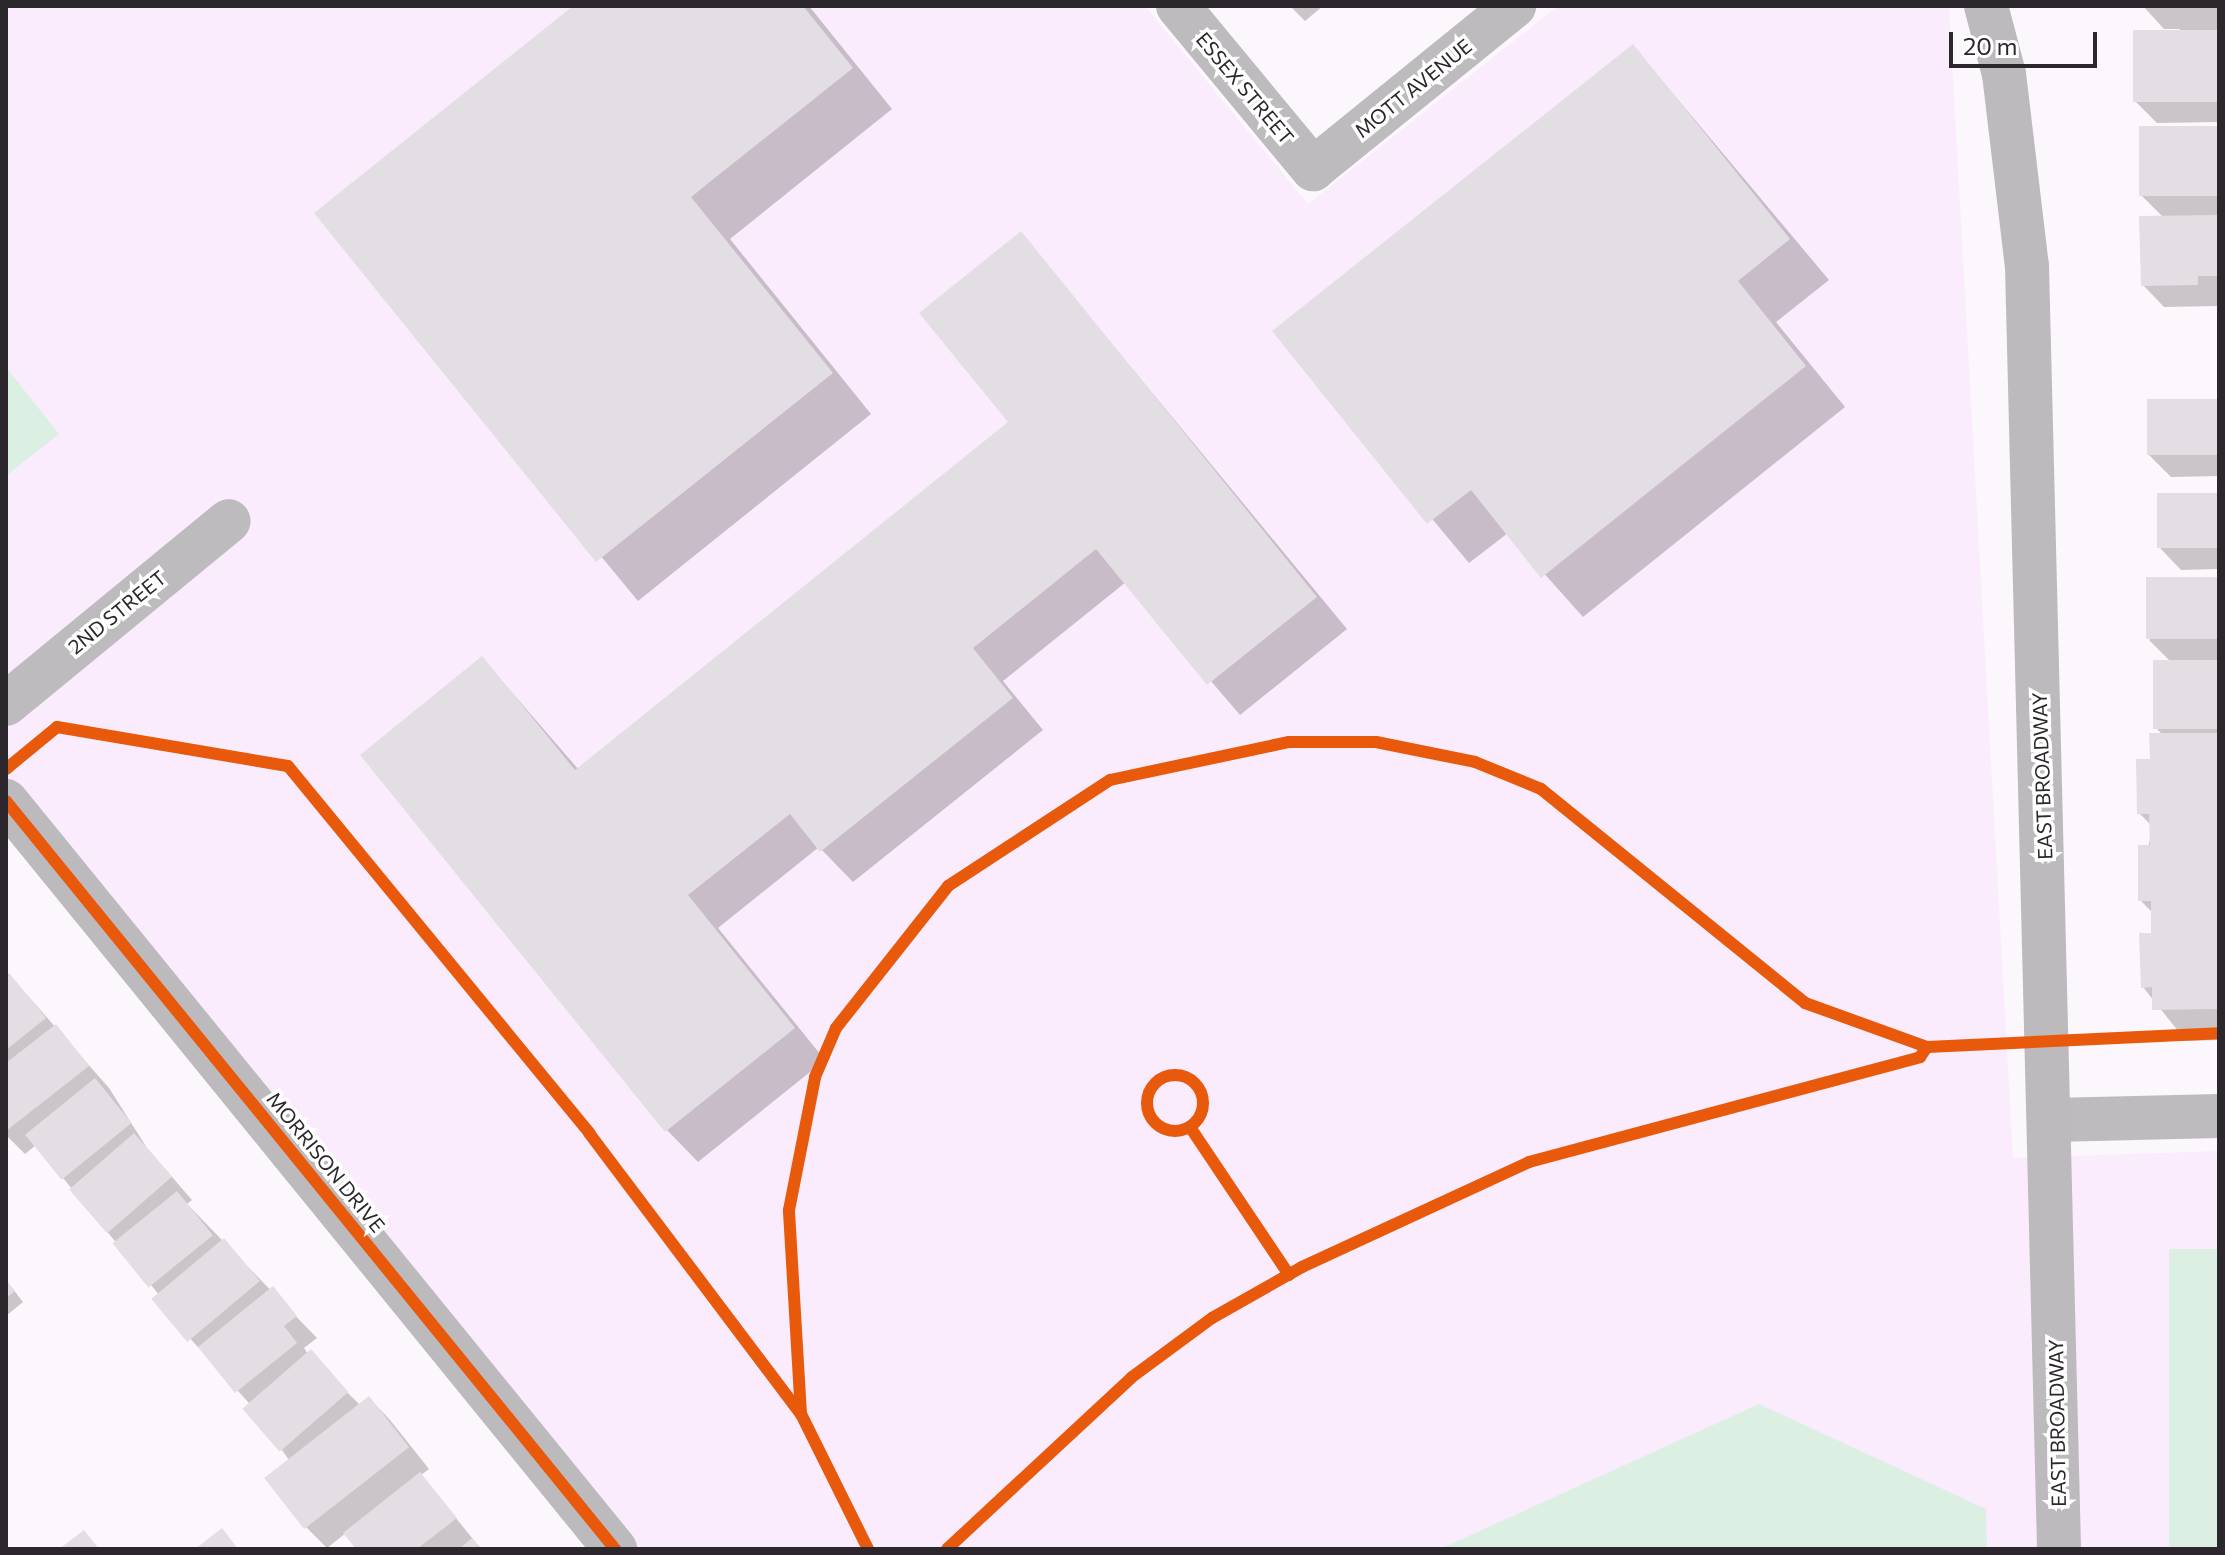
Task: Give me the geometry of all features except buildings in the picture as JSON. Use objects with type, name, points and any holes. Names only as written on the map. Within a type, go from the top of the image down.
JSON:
[{"type":"street","name":"ESSEX STREET","points":[[1178,6],[1313,169]]},
{"type":"street","name":"MOTT AVENUE","points":[[1313,169],[1514,6]]},
{"type":"street","name":"EAST BROADWAY","points":[[1986,6],[2004,74],[2027,266],[2052,1120],[2059,1549]]},
{"type":"street","name":"2ND STREET","points":[[6,704],[229,521]]},
{"type":"street","name":"MORRISON DRIVE","points":[[6,801],[615,1549]]},
{"type":"street","points":[[2052,1120],[2219,1116]]},
{"type":"shaded area","points":[[6,6],[1145,6],[1308,204],[1558,6],[1949,6],[2013,1158],[2219,1151],[2219,1549],[615,1549],[6,801]]},
{"type":"green space","points":[[6,367],[59,434],[6,476]]},
{"type":"green space","points":[[2169,1249],[2219,1249],[2219,1549],[2169,1549]]},
{"type":"green space","points":[[1759,1404],[1986,1509],[1987,1549],[1440,1549]]},
{"type":"cycle path","points":[[6,769],[57,727],[288,766],[589,1133],[801,1414],[868,1549]]},
{"type":"cycle path","points":[[801,1414],[789,1210],[815,1077],[836,1028],[948,886],[1110,780],[1289,742],[1376,742],[1475,762],[1541,789],[1805,1003],[1927,1047],[2219,1033]]},
{"type":"cycle path","points":[[6,801],[615,1549]]},
{"type":"cycle path","points":[[947,1549],[1132,1377],[1212,1318],[1302,1267],[1529,1162],[1920,1057],[1927,1047]]},
{"type":"cycle path","points":[[1175,1075],[1195,1083],[1203,1103],[1195,1123],[1175,1131],[1155,1123],[1147,1103],[1155,1083],[1175,1075]]},
{"type":"cycle path","points":[[1190,1127],[1289,1275]]}]
